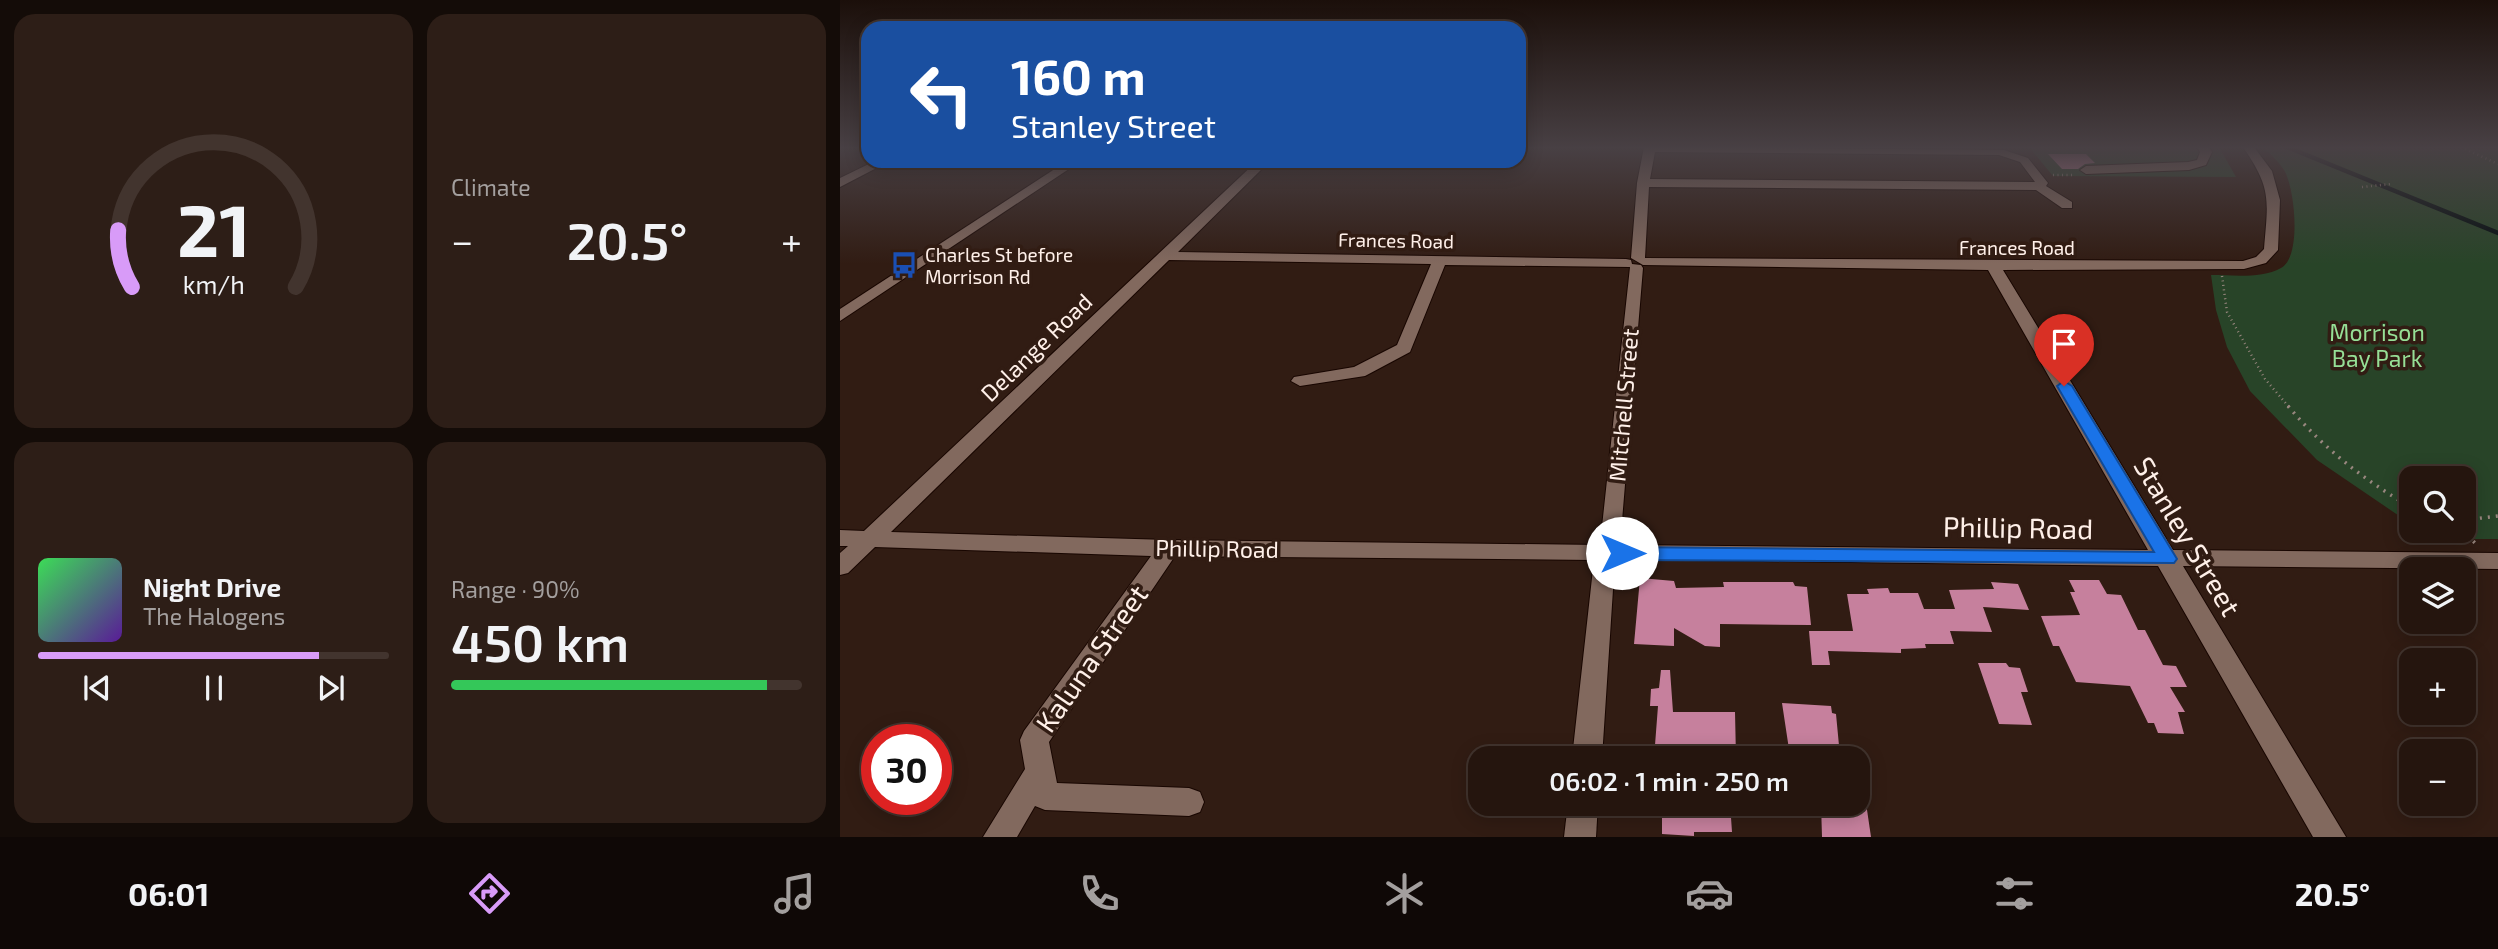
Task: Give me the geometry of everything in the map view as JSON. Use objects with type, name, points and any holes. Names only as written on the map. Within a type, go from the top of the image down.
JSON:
[{"type":"street","points":[[840,316],[1037,186]]},
{"type":"street","name":"Delange Road","points":[[840,567],[1238,186]]},
{"type":"street","name":"Mitchell Street","points":[[1588,746],[1643,186]]},
{"type":"street","points":[[2038,186],[2067,205]]},
{"type":"street","name":"Frances Road","points":[[1166,256],[2222,267],[2261,260],[2271,250],[2272,186]]},
{"type":"street","points":[[1300,381],[1359,372],[1404,348],[1440,260]]},
{"type":"street","name":"Stanley Street","points":[[1993,266],[2330,837]]},
{"type":"street","name":"Phillip Road","points":[[840,538],[1169,548],[2498,561]]},
{"type":"street","name":"Kaluna Street","points":[[1169,548],[1034,740],[1045,796],[1189,802]]},
{"type":"street","points":[[999,837],[1040,772]]},
{"type":"street","points":[[1580,837],[1582,816]]},
{"type":"path","points":[[2362,187],[2372,186]]},
{"type":"path","points":[[2222,267],[2227,312],[2265,379],[2331,452],[2365,480],[2399,500]]},
{"type":"path","points":[[2476,519],[2498,516]]},
{"type":"green space","name":"Morrison Bay Park","points":[[2290,186],[2498,186],[2498,539],[2476,539],[2476,466],[2399,466],[2399,516],[2317,460],[2250,391],[2227,347],[2216,310],[2211,275],[2246,276],[2265,274],[2281,268],[2292,251],[2293,206]]},
{"type":"building","points":[[1640,578],[1674,581],[1676,588],[1724,587],[1723,582],[1793,582],[1795,586],[1807,587],[1811,625],[1720,624],[1720,647],[1705,646],[1674,628],[1674,646],[1634,644]]},
{"type":"building","points":[[2069,580],[2099,580],[2107,594],[2121,595],[2138,630],[2145,630],[2163,665],[2176,666],[2187,687],[2170,687],[2185,712],[2178,712],[2184,734],[2158,733],[2154,723],[2148,723],[2130,686],[2076,682],[2059,646],[2053,646],[2041,616],[2080,615],[2070,592],[2075,592]]},
{"type":"building","points":[[1991,582],[2018,584],[2029,610],[1983,607],[1992,632],[1950,631],[1954,644],[1925,644],[1926,648],[1901,649],[1901,653],[1828,651],[1830,665],[1812,665],[1809,631],[1853,631],[1847,594],[1869,594],[1867,589],[1888,588],[1890,593],[1918,593],[1924,609],[1955,609],[1949,590],[1994,589]]},
{"type":"building","points":[[1978,663],[2006,663],[2009,667],[2020,668],[2028,692],[2021,692],[2032,725],[1999,724]]},
{"type":"building","points":[[1661,670],[1670,670],[1673,712],[1735,712],[1736,746],[1655,746],[1658,706],[1650,706],[1651,689],[1659,688]]},
{"type":"building","points":[[1782,703],[1831,706],[1832,713],[1836,714],[1839,746],[1788,746]]},
{"type":"building","points":[[1662,816],[1731,816],[1732,832],[1694,832],[1694,836],[1662,834]]},
{"type":"building","points":[[1821,816],[1868,816],[1871,837],[1822,837]]},
{"type":"waterway","points":[[2383,186],[2498,233]]},
{"type":"place","name":"Charles St before Morrison Rd","points":[[904,265]]},
{"type":"route","points":[[1622,553],[2167,559],[2064,386]]}]
